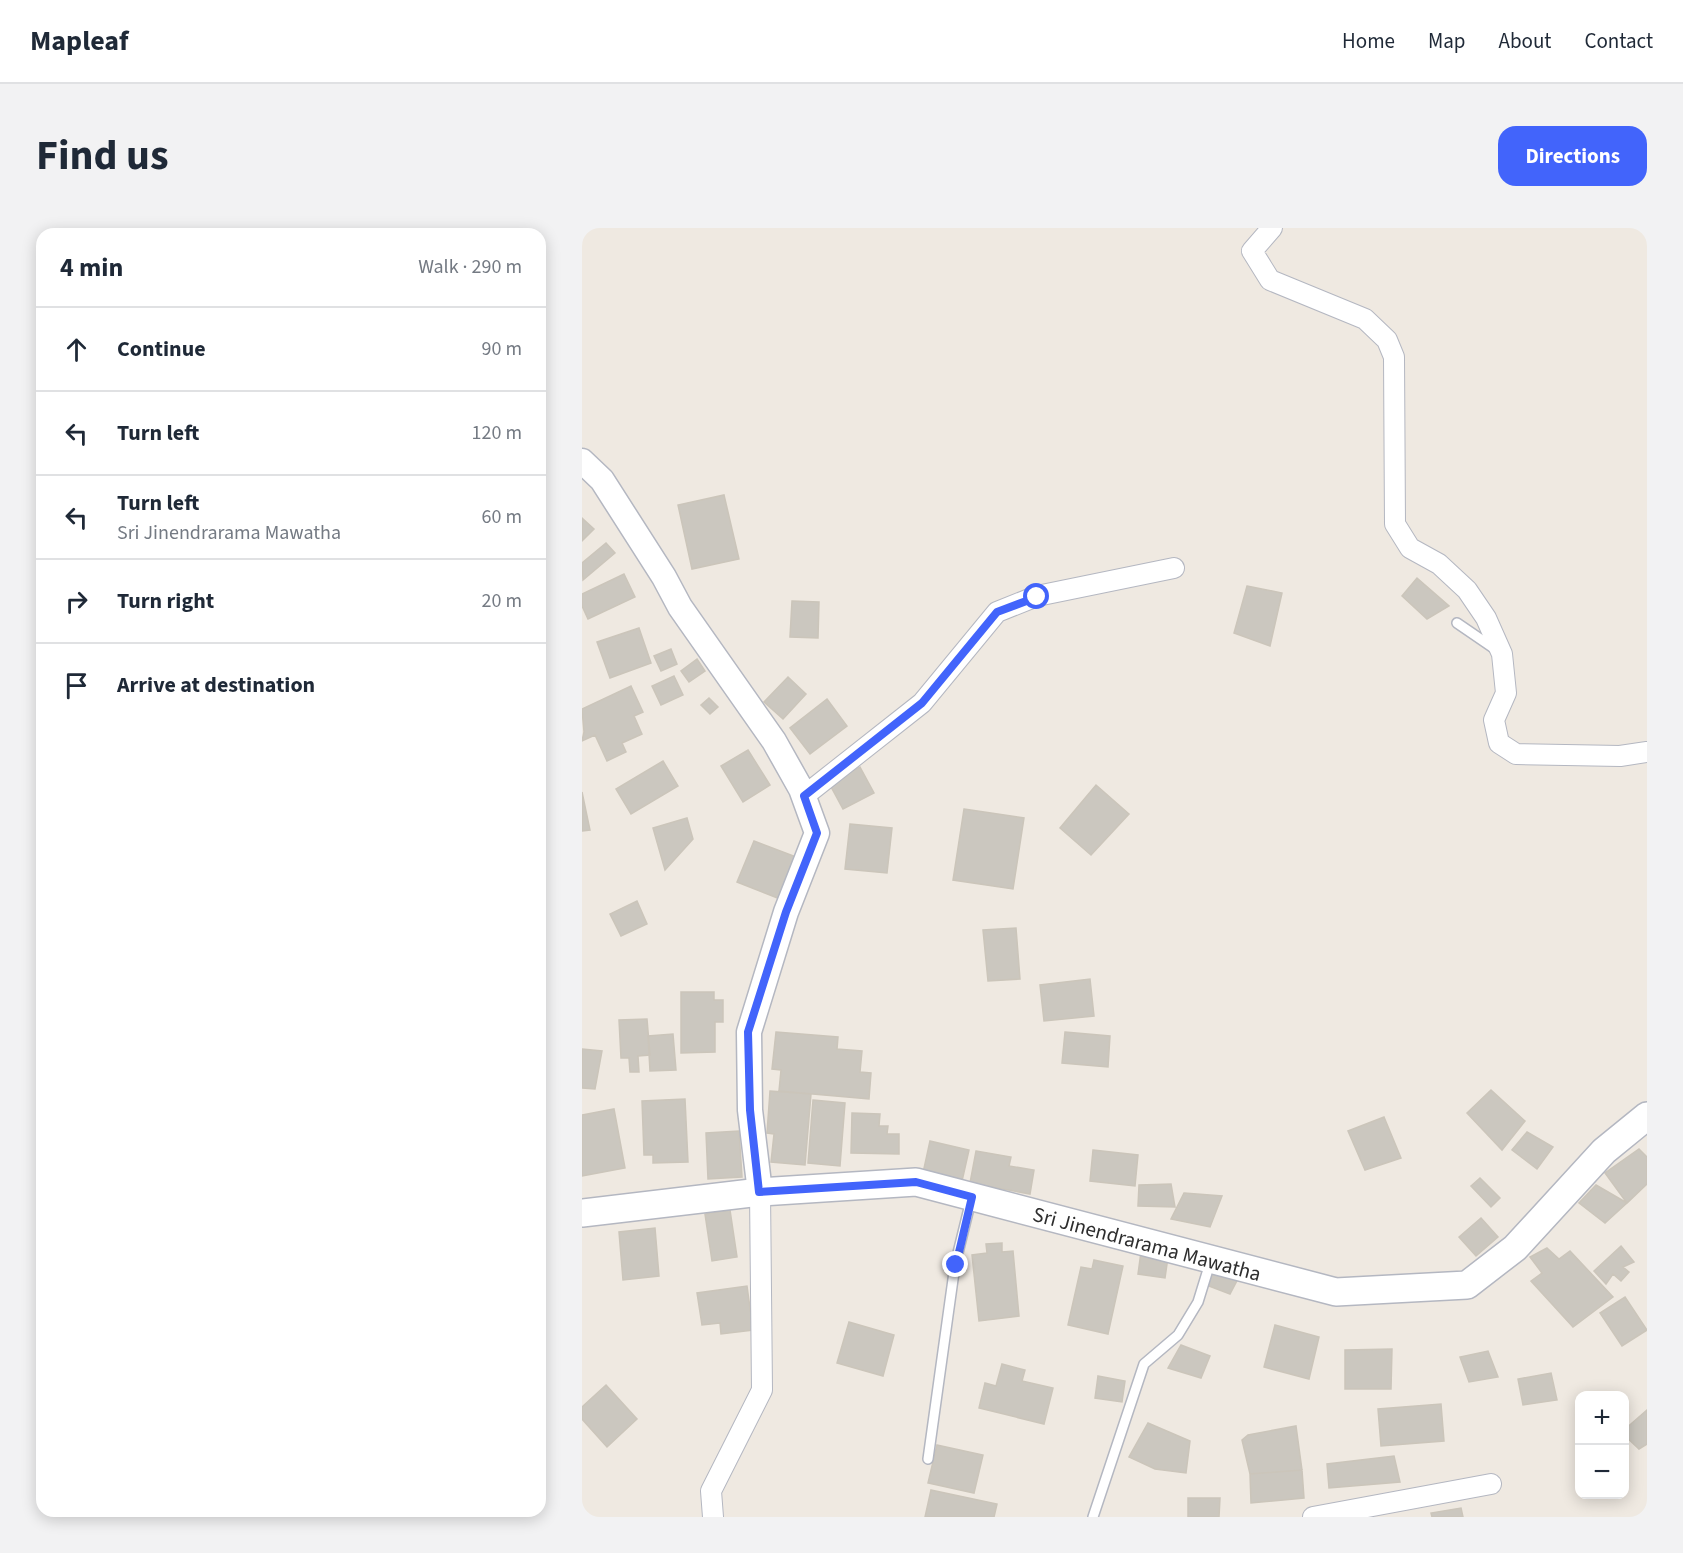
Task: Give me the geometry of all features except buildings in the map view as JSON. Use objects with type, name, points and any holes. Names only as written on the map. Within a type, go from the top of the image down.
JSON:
[{"type":"main road","name":"Sri Jinendrarama Mawatha","points":[[582,1213],[759,1192],[916,1182],[1210,1261],[1336,1292],[1467,1285],[1515,1248],[1604,1151],[1647,1116]]},
{"type":"street","points":[[1272,228],[1252,251],[1270,280],[1365,319],[1387,340],[1394,357],[1395,524],[1410,548],[1439,564],[1467,590],[1486,618],[1502,654],[1506,693],[1494,720],[1499,743],[1516,754],[1620,756],[1647,752]]},
{"type":"street","points":[[582,460],[602,480],[686,616],[774,741],[804,796],[817,833],[782,922],[748,1032],[750,1110],[759,1192],[762,1390],[711,1491],[712,1517]]},
{"type":"street","points":[[804,796],[922,703],[997,612],[1037,597],[1174,568]]},
{"type":"street","points":[[1313,1517],[1491,1484]]},
{"type":"lane","points":[[1457,623],[1502,654]]},
{"type":"lane","points":[[928,1459],[956,1265],[972,1197]]},
{"type":"lane","points":[[1093,1517],[1144,1364],[1178,1335],[1198,1302],[1210,1261]]},
{"type":"route","points":[[956,1265],[972,1197],[916,1182],[759,1192],[750,1110],[748,1032],[786,912],[817,833],[804,796],[922,703],[997,612],[1037,597]]}]
